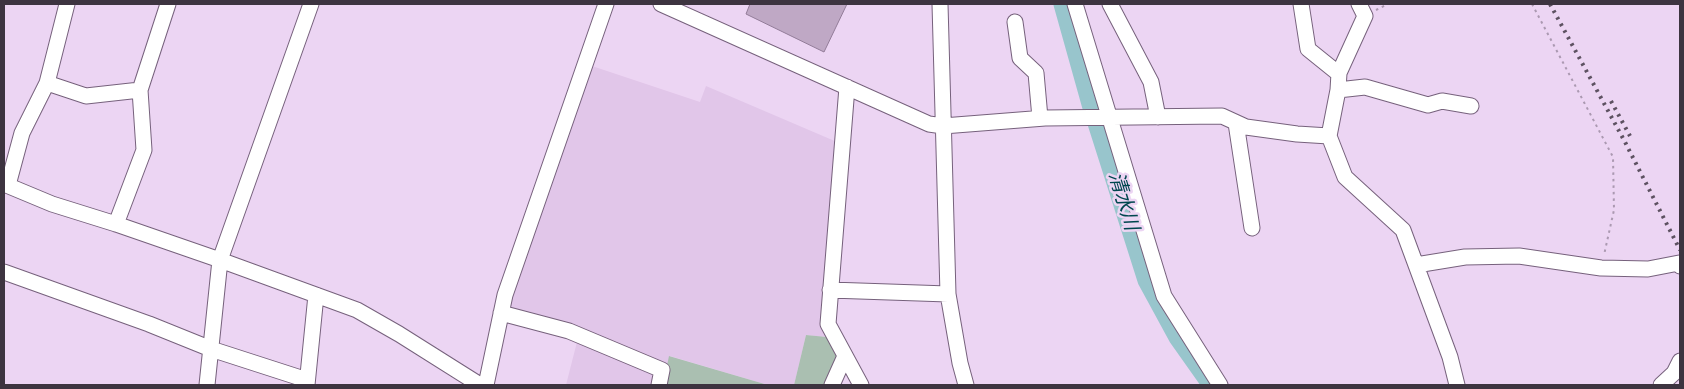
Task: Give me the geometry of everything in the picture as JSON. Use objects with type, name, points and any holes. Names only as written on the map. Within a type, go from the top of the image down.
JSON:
[{"type":"street","points":[[67,4],[47,83],[22,133],[6,185],[52,204],[220,260],[358,310],[480,385]]},
{"type":"street","points":[[116,224],[144,150],[140,90],[168,4]]},
{"type":"street","points":[[207,385],[220,260],[311,4]]},
{"type":"street","points":[[486,385],[505,295],[606,4]]},
{"type":"street","points":[[661,4],[928,124],[943,126],[1040,118],[1222,116],[1246,127],[1330,136]]},
{"type":"street","points":[[940,4],[948,294],[960,363],[966,385]]},
{"type":"street","points":[[1075,4],[1164,296],[1220,385]]},
{"type":"street","points":[[1110,4],[1151,82],[1158,117]]},
{"type":"street","points":[[1301,4],[1308,49],[1339,74]]},
{"type":"street","points":[[1359,4],[1365,16],[1339,74],[1330,136],[1345,178],[1403,230],[1450,357],[1457,385]]},
{"type":"street","points":[[1015,22],[1020,58],[1036,73],[1040,118]]},
{"type":"street","points":[[47,83],[86,96],[140,90]]},
{"type":"street","points":[[847,87],[828,324],[861,385]]},
{"type":"street","points":[[1338,90],[1366,87],[1428,105],[1442,102],[1471,106]]},
{"type":"street","points":[[1236,123],[1252,228]]},
{"type":"street","points":[[1416,265],[1465,257],[1519,256],[1601,268],[1648,269],[1679,263],[1680,266]]},
{"type":"street","points":[[4,272],[149,324],[211,349],[307,382],[316,295]]},
{"type":"street","points":[[830,290],[948,294]]},
{"type":"street","points":[[501,313],[569,331],[662,370],[659,385]]},
{"type":"street","points":[[832,385],[845,356]]},
{"type":"street","points":[[1661,385],[1674,373],[1680,361]]},
{"type":"path","points":[[1532,4],[1613,157],[1614,210],[1601,268]]},
{"type":"shaded area","points":[[592,66],[700,102],[706,86],[837,142],[827,337],[806,335],[794,385],[768,385],[670,356],[667,367],[508,311],[513,291]]},
{"type":"shaded area","points":[[578,338],[656,372],[653,385],[566,385]]},
{"type":"green space","points":[[806,335],[827,337],[839,356],[827,385],[794,385]]},
{"type":"green space","points":[[669,356],[768,385],[663,385]]},
{"type":"building","points":[[750,4],[847,4],[824,52],[746,14]]},
{"type":"waterway","name":"清水川","points":[[1064,4],[1092,104],[1148,280],[1179,337],[1213,385]]},
{"type":"railway","points":[[1550,4],[1625,142],[1680,250]]},
{"type":"railway","points":[[1611,101],[1630,136]]}]
